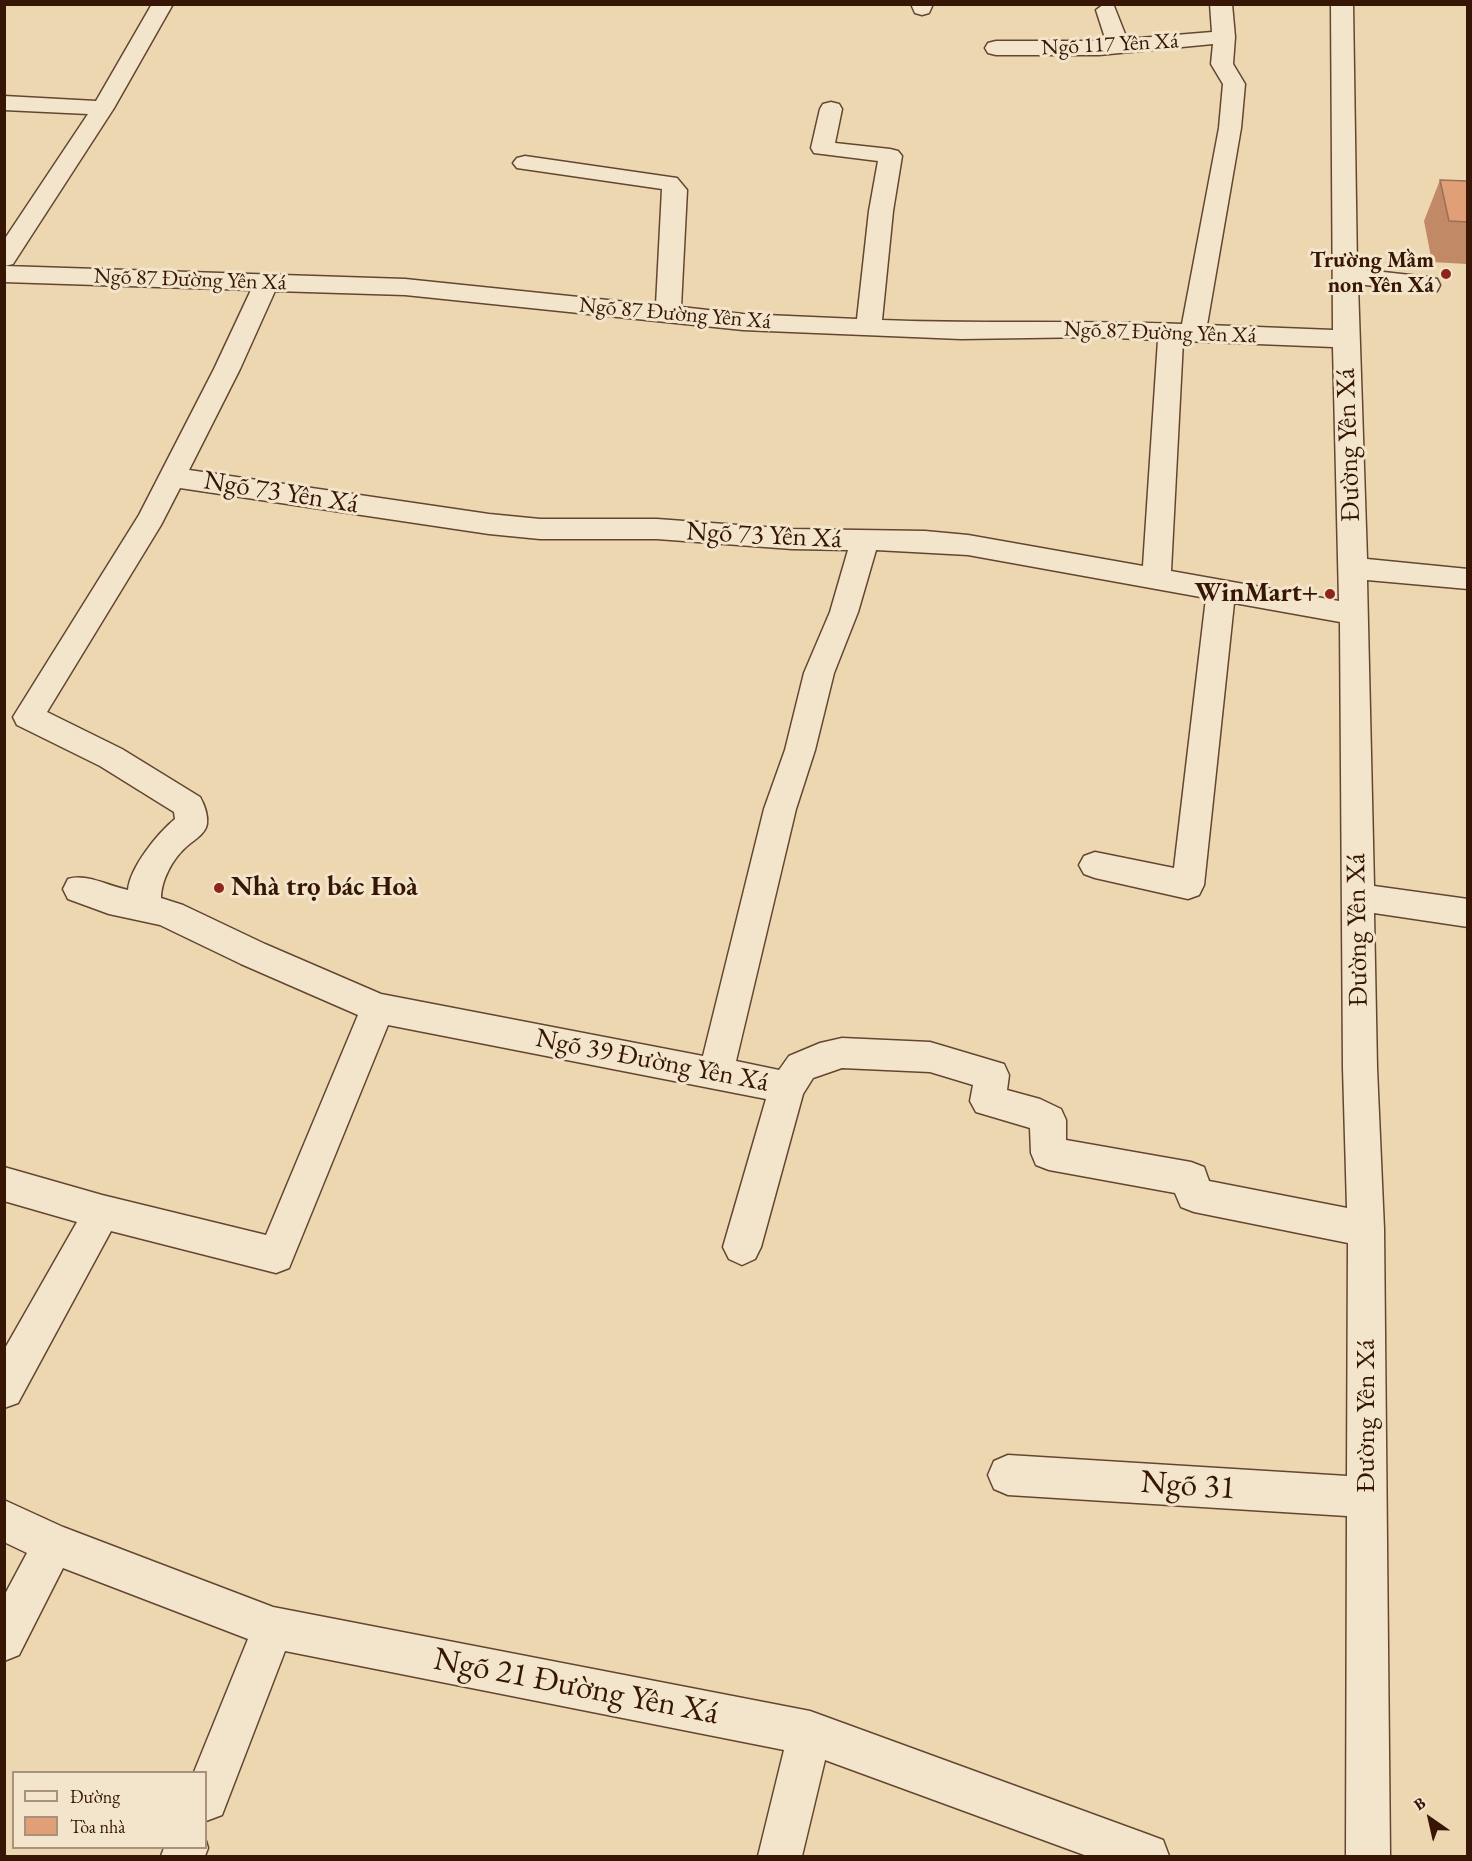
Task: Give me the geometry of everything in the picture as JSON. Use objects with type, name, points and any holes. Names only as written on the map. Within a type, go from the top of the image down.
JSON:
[{"type":"street","points":[[4,259],[103,108],[163,4]]},
{"type":"street","points":[[1156,578],[1182,332],[1230,128],[1234,84],[1222,64],[1224,38],[1221,4]]},
{"type":"street","name":"Đường Yên Xá","points":[[1342,4],[1360,1068],[1366,1229],[1368,1857]]},
{"type":"street","points":[[1107,10],[1119,46]]},
{"type":"street","name":"Ngõ 117 Yên Xá","points":[[996,48],[1072,49],[1224,38]]},
{"type":"street","points":[[4,103],[103,108]]},
{"type":"street","points":[[831,109],[822,148],[890,156],[881,211],[868,328]]},
{"type":"street","points":[[525,163],[669,183],[675,190],[668,315]]},
{"type":"street","name":"Ngõ 87 Đường Yên Xá","points":[[4,274],[405,287],[743,322],[961,332],[1095,329],[1346,339]]},
{"type":"street","points":[[1345,275],[1428,285]]},
{"type":"street","points":[[144,906],[145,882],[171,841],[191,824],[189,806],[138,773],[80,740],[28,717],[151,518],[227,369],[267,282]]},
{"type":"street","name":"Ngõ 73 Yên Xá","points":[[171,477],[489,524],[540,529],[657,529],[792,539],[925,541],[968,545],[1354,614]]},
{"type":"street","points":[[716,1074],[780,809],[800,750],[819,673],[844,612],[865,541]]},
{"type":"street","points":[[1352,568],[1467,579]]},
{"type":"street","points":[[1095,865],[1188,885],[1221,591]]},
{"type":"street","name":"Ngõ 39 Đường Yên Xá","points":[[80,889],[109,900],[144,906],[171,915],[253,954],[378,1008],[746,1078],[787,1088],[801,1067],[820,1058],[842,1053],[930,1057],[992,1075],[988,1101],[1040,1115],[1048,1120],[1049,1153],[1191,1179],[1194,1195],[1366,1229]]},
{"type":"street","points":[[1357,897],[1467,913]]},
{"type":"street","points":[[4,1184],[102,1212],[276,1255],[378,1008]]},
{"type":"street","points":[[742,1247],[787,1088]]},
{"type":"street","points":[[4,1389],[102,1212]]},
{"type":"street","name":"Ngõ 31","points":[[1008,1475],[1367,1497]]},
{"type":"street","name":"Ngõ 21 Đường Yên Xá","points":[[4,1520],[54,1544],[273,1628],[810,1733],[1147,1857]]},
{"type":"street","points":[[4,1640],[54,1544]]},
{"type":"street","points":[[207,1795],[273,1628]]},
{"type":"street","points":[[780,1857],[810,1733]]},
{"type":"building","points":[[1440,180],[1467,181],[1467,222],[1449,221]]},
{"type":"place","name":"Trường Mầm non Yên Xá","points":[[1446,274]]},
{"type":"place","name":"WinMart+","points":[[1330,594]]},
{"type":"place","name":"Nhà trọ bác Hoà","points":[[219,888]]}]
